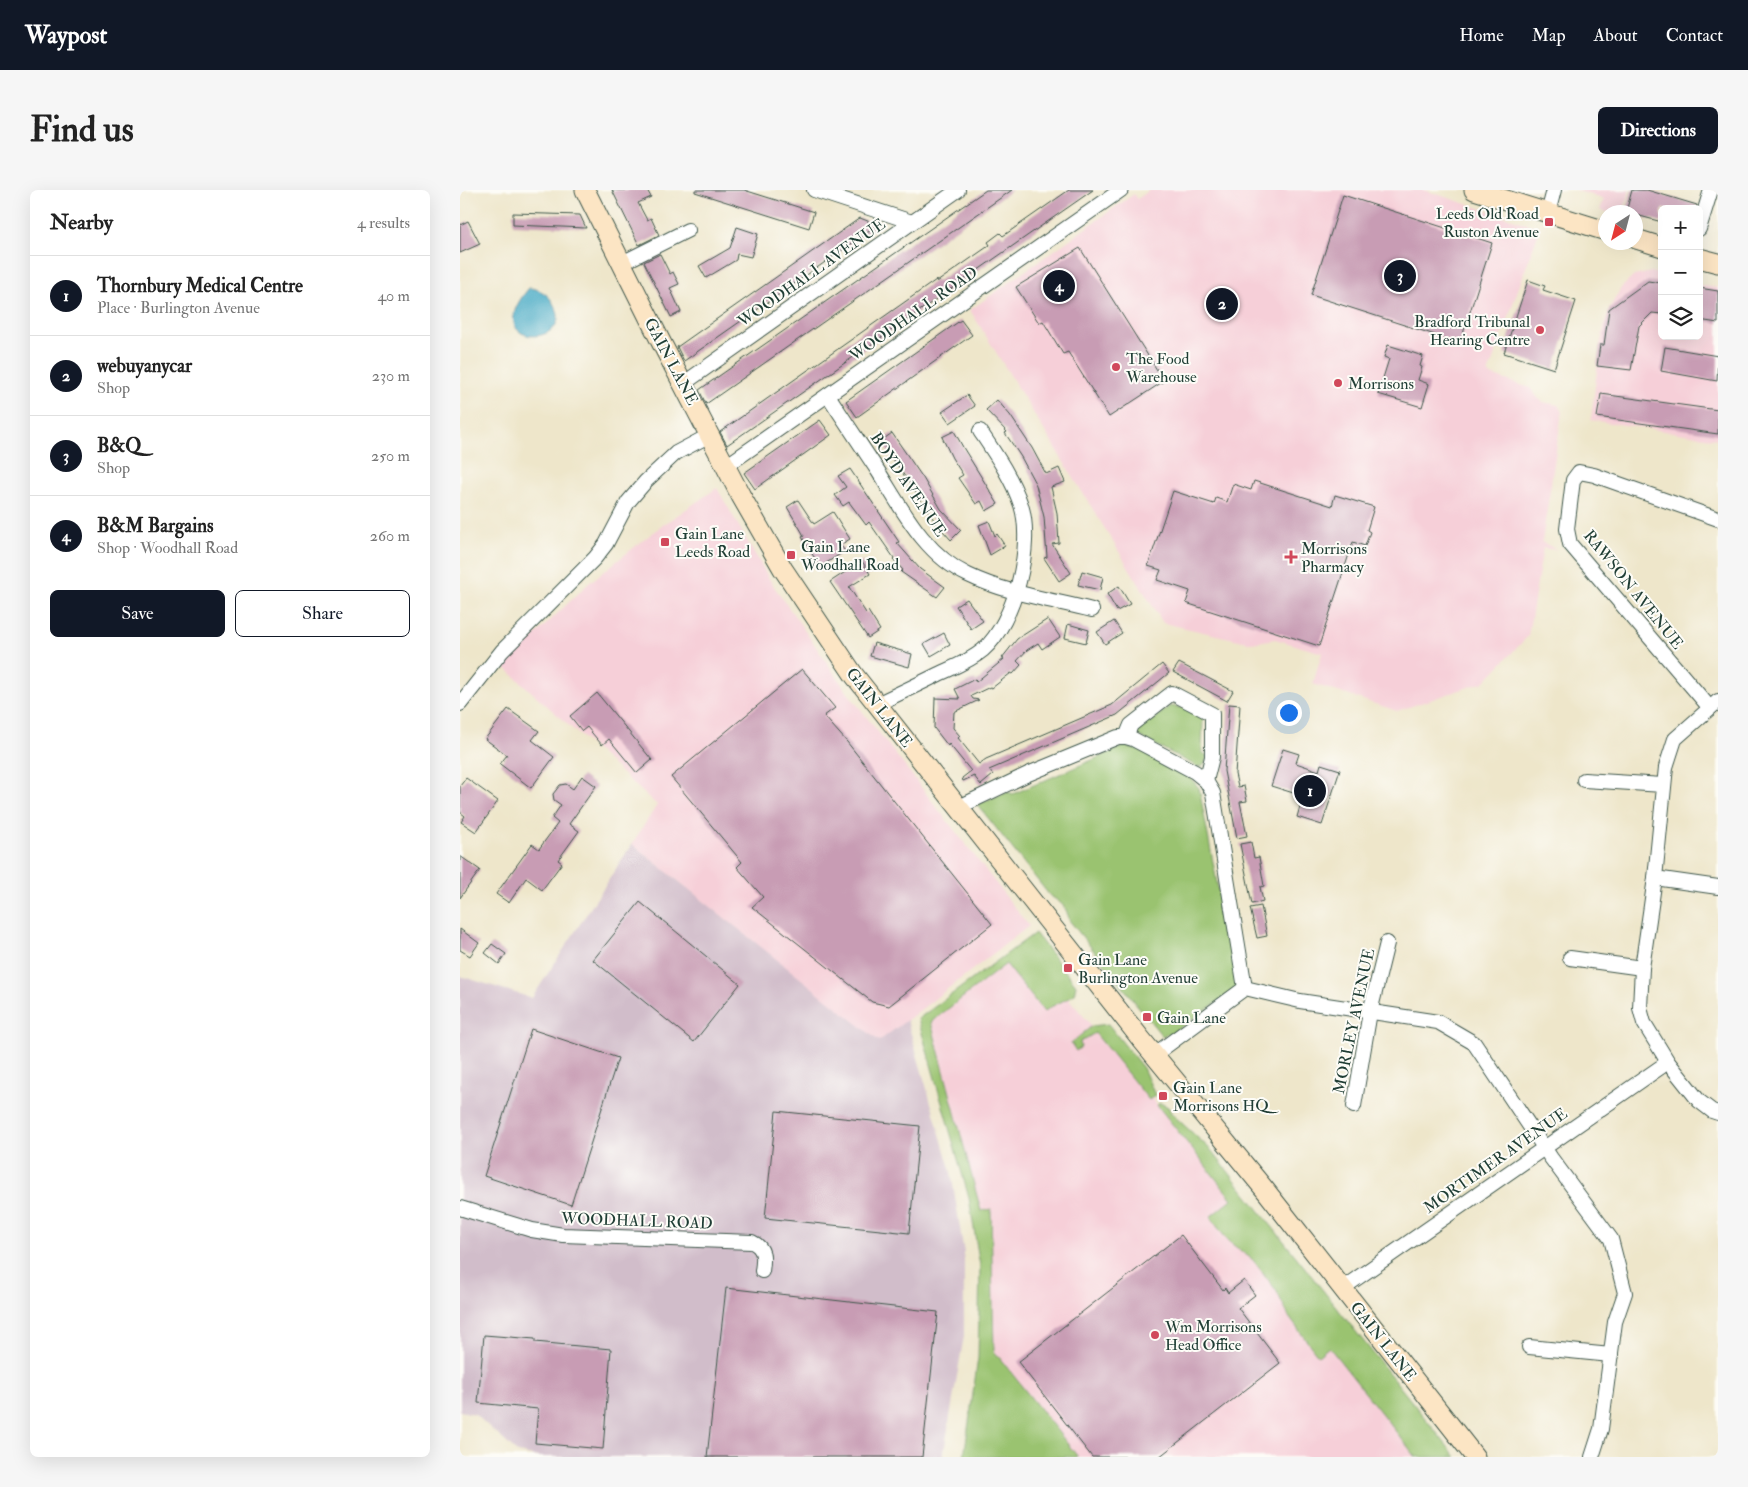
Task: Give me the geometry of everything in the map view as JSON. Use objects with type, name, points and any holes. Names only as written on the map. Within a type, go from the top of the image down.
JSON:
[{"type":"street","name":"GAIN LANE","points":[[585,190],[683,384],[767,543],[807,607],[854,675],[1154,1055],[1210,1121],[1343,1288],[1475,1457]]},
{"type":"street","points":[[814,190],[912,222]]},
{"type":"street","name":"WOODHALL AVENUE","points":[[683,384],[958,190]]},
{"type":"street","name":"WOODHALL ROAD","points":[[726,466],[1121,190]]},
{"type":"street","points":[[1474,190],[1598,229]]},
{"type":"street","points":[[1548,213],[1554,190]]},
{"type":"street","points":[[1703,216],[1711,190]]},
{"type":"street","points":[[622,263],[688,230]]},
{"type":"street","points":[[1643,241],[1658,246]]},
{"type":"street","points":[[1703,259],[1718,264]]},
{"type":"street","name":"BOYD AVENUE","points":[[828,395],[915,528],[934,551],[948,564],[968,575],[1017,591],[1092,610]]},
{"type":"street","points":[[877,704],[968,661],[983,650],[998,633],[1017,591],[1026,529],[1021,506],[1011,479],[980,431]]},
{"type":"street","points":[[460,704],[502,651],[595,558],[606,544],[628,502],[646,480],[676,453],[710,435]]},
{"type":"street","name":"RAWSON AVENUE","points":[[1714,705],[1570,544],[1567,529],[1573,480],[1580,472],[1594,475],[1718,519]]},
{"type":"street","points":[[1126,737],[1131,726],[1172,693],[1212,714],[1212,757],[1206,781]]},
{"type":"street","points":[[1714,705],[1675,739],[1666,767],[1655,878],[1642,968],[1640,1008],[1644,1024],[1668,1062],[1699,1101],[1718,1113]]},
{"type":"street","points":[[959,807],[1028,774],[1118,737],[1133,739],[1194,772],[1206,781],[1212,793],[1245,988]]},
{"type":"street","points":[[1584,780],[1663,786]]},
{"type":"street","points":[[1655,878],[1718,887]]},
{"type":"street","name":"MORLEY AVENUE","points":[[1354,1106],[1370,1012],[1387,943]]},
{"type":"street","points":[[1570,958],[1642,968]]},
{"type":"street","points":[[1154,1055],[1245,988],[1300,1001],[1438,1022],[1474,1043],[1544,1147],[1611,1239],[1624,1293],[1615,1322],[1601,1429],[1592,1457]]},
{"type":"street","name":"MORTIMER AVENUE","points":[[1343,1288],[1668,1062]]},
{"type":"street","name":"WOODHALL ROAD","points":[[460,1208],[532,1230],[563,1235],[752,1242],[759,1246],[763,1253],[762,1271]]},
{"type":"street","points":[[1528,1347],[1611,1355]]},
{"type":"shaded area","points":[[1150,190],[1424,190],[1540,228],[1488,374],[1530,388],[1543,402],[1558,405],[1562,412],[1542,542],[1557,550],[1543,548],[1528,636],[1484,682],[1397,711],[1313,684],[1322,653],[1275,639],[1252,643],[1163,623],[970,310],[1134,194],[1137,199]]},
{"type":"shaded area","points":[[1575,190],[1630,190],[1625,205],[1602,205],[1604,199]]},
{"type":"shaded area","points":[[1651,272],[1658,274],[1658,340],[1703,340],[1703,286],[1718,288],[1718,439],[1591,420],[1600,345],[1609,309],[1621,288],[1634,276]]},
{"type":"shaded area","points":[[717,488],[771,582],[848,693],[1029,926],[879,1042],[632,844],[657,805],[503,666],[589,583],[660,527]]},
{"type":"shaded area","points":[[632,844],[879,1041],[907,1020],[951,1172],[964,1253],[964,1336],[943,1457],[538,1457],[518,1453],[475,1414],[460,1411],[460,976],[532,998]]},
{"type":"shaded area","points":[[1035,933],[1076,985],[1074,994],[1069,999],[1092,1026],[1108,1024],[1143,1068],[1155,1095],[1152,1098],[1157,1105],[1160,1103],[1168,1107],[1172,1114],[1211,1150],[1456,1457],[964,1457],[978,1358],[980,1266],[969,1198],[918,1019]]},
{"type":"green space","points":[[1170,706],[1185,708],[1203,718],[1202,752],[1207,756],[1204,765],[1198,767],[1137,735],[1137,728],[1143,721],[1150,722]]},
{"type":"green space","points":[[1125,746],[1152,754],[1185,772],[1199,788],[1227,936],[1231,938],[1238,988],[1169,1035],[1166,1034],[1163,1037],[1069,920],[1063,905],[1050,896],[977,804],[1008,792],[1013,794]]},
{"type":"green space","points":[[1035,933],[1076,985],[1074,994],[1044,1012],[1006,964],[931,1022],[981,1211],[991,1209],[994,1351],[1078,1457],[964,1457],[978,1358],[980,1266],[969,1198],[918,1019]]},
{"type":"green space","points":[[1108,1024],[1143,1068],[1155,1095],[1149,1100],[1095,1033],[1080,1042],[1081,1047],[1076,1051],[1071,1043],[1092,1026]]},
{"type":"green space","points":[[1160,1103],[1168,1107],[1172,1114],[1211,1150],[1456,1457],[1416,1457],[1329,1347],[1318,1356],[1289,1317],[1276,1290],[1253,1260],[1228,1241],[1210,1217],[1232,1199],[1157,1105]]},
{"type":"water","points":[[529,288],[537,289],[547,295],[558,314],[555,326],[548,333],[537,336],[526,335],[518,330],[514,320],[517,307]]},
{"type":"building","points":[[612,190],[647,190],[651,197],[638,203],[647,220],[651,218],[659,235],[639,245]]},
{"type":"building","points":[[695,190],[744,190],[814,212],[809,228],[695,192]]},
{"type":"building","points":[[986,190],[1012,190],[706,404],[699,390]]},
{"type":"building","points":[[1069,190],[1093,190],[727,445],[720,432],[936,280],[937,282],[990,245],[988,242],[1000,233],[1003,236]]},
{"type":"building","points":[[1632,190],[1647,190],[1697,205],[1658,205],[1658,221],[1643,217],[1643,205],[1628,205]]},
{"type":"building","points":[[1343,195],[1492,243],[1460,343],[1311,295]]},
{"type":"building","points":[[513,213],[580,215],[586,228],[513,225]]},
{"type":"building","points":[[860,218],[878,225],[684,361],[677,347]]},
{"type":"building","points":[[468,221],[480,244],[460,253],[460,225]]},
{"type":"building","points":[[737,227],[758,234],[751,257],[737,254],[736,260],[706,278],[699,266],[730,248]]},
{"type":"building","points":[[1080,248],[1164,381],[1109,417],[1068,352],[1063,354],[1043,321],[1039,323],[1016,287]]},
{"type":"building","points":[[660,254],[670,274],[673,272],[679,284],[670,288],[681,312],[671,317],[644,262]]},
{"type":"building","points":[[1528,280],[1545,286],[1543,290],[1576,301],[1554,369],[1504,353]]},
{"type":"building","points":[[1648,281],[1658,282],[1658,314],[1652,313],[1639,326],[1631,370],[1597,366],[1600,345],[1604,345],[1609,309]]},
{"type":"building","points":[[1703,289],[1718,291],[1718,323],[1703,321]]},
{"type":"building","points":[[961,320],[972,335],[857,417],[846,401]]},
{"type":"building","name":"Morrisons","points":[[1388,345],[1423,356],[1418,380],[1429,384],[1422,407],[1378,394],[1389,359],[1384,357]]},
{"type":"building","points":[[1665,347],[1718,356],[1717,381],[1661,371]]},
{"type":"building","points":[[1601,394],[1718,410],[1718,434],[1597,417]]},
{"type":"building","points":[[967,395],[975,406],[950,423],[942,412]]},
{"type":"building","points":[[997,400],[1010,415],[1032,448],[1046,474],[1059,468],[1065,482],[1051,487],[1057,513],[1059,543],[1052,544],[1071,573],[1059,581],[1044,558],[1047,557],[1044,517],[1036,485],[1005,433],[1007,432],[986,410]]},
{"type":"building","points":[[820,420],[831,435],[755,489],[744,473]]},
{"type":"building","points":[[954,431],[998,504],[986,511],[981,501],[976,504],[958,478],[963,475],[942,437]]},
{"type":"building","points":[[892,433],[923,478],[941,509],[961,530],[951,540],[936,523],[881,441]]},
{"type":"building","points":[[850,469],[899,542],[897,543],[920,569],[945,587],[937,597],[901,572],[903,570],[893,559],[869,522],[866,525],[849,502],[843,506],[835,495],[846,487],[838,476]]},
{"type":"building","points":[[1254,481],[1332,506],[1335,495],[1374,507],[1367,530],[1370,532],[1365,546],[1353,542],[1319,646],[1186,603],[1190,591],[1157,580],[1161,570],[1148,566],[1173,491],[1214,504],[1216,498],[1227,502],[1233,484],[1251,490]]},
{"type":"building","points":[[798,500],[814,524],[833,512],[850,539],[840,545],[845,551],[820,567],[787,507]]},
{"type":"building","points":[[989,521],[995,536],[997,534],[1005,546],[990,555],[979,525]]},
{"type":"building","points":[[862,561],[870,574],[849,587],[880,630],[868,638],[830,582]]},
{"type":"building","points":[[1082,571],[1103,577],[1100,590],[1078,585]]},
{"type":"building","points":[[1119,586],[1130,604],[1117,611],[1107,594]]},
{"type":"building","points":[[967,599],[983,621],[971,629],[956,606]]},
{"type":"building","points":[[1048,619],[1060,637],[1042,649],[1038,643],[1027,650],[1017,661],[1021,665],[1013,674],[1011,673],[992,688],[990,687],[971,696],[973,699],[979,700],[954,712],[953,728],[960,736],[958,738],[979,764],[986,759],[1112,705],[1162,664],[1169,673],[1117,715],[989,770],[993,775],[981,785],[974,776],[963,781],[962,778],[971,771],[934,728],[935,698],[960,699],[955,689],[975,679],[976,682],[1004,659],[1002,658],[1017,639]]},
{"type":"building","points":[[1114,621],[1122,633],[1105,644],[1097,632]]},
{"type":"building","points":[[1068,624],[1089,630],[1086,643],[1065,638]]},
{"type":"building","points":[[944,633],[950,645],[931,656],[924,644]]},
{"type":"building","points":[[874,643],[912,654],[909,667],[870,656]]},
{"type":"building","points":[[1179,663],[1233,691],[1227,701],[1173,672]]},
{"type":"building","points":[[802,669],[835,708],[824,716],[847,742],[992,924],[889,1006],[872,1002],[752,907],[763,897],[737,867],[742,862],[671,777]]},
{"type":"building","points":[[597,693],[652,760],[637,773],[609,739],[602,745],[587,727],[582,731],[570,716]]},
{"type":"building","points":[[1229,704],[1240,705],[1235,774],[1238,787],[1244,786],[1247,801],[1240,802],[1247,836],[1237,838],[1224,771]]},
{"type":"building","points":[[508,709],[539,731],[532,740],[554,757],[531,788],[500,764],[507,755],[485,739]]},
{"type":"building","points":[[1283,749],[1299,754],[1296,763],[1319,771],[1321,764],[1340,770],[1322,825],[1297,817],[1303,796],[1271,786]]},
{"type":"building","points":[[582,776],[596,786],[569,824],[579,831],[558,860],[562,863],[542,890],[526,878],[509,903],[496,894],[532,844],[539,849],[558,823],[552,818],[561,805],[554,800],[553,794],[560,785],[566,784],[573,789]]},
{"type":"building","points":[[466,778],[498,801],[476,832],[461,822],[465,816],[460,812],[460,786]]},
{"type":"building","points":[[1251,842],[1254,858],[1259,857],[1264,886],[1260,887],[1263,901],[1252,904],[1240,844]]},
{"type":"building","points":[[460,856],[480,870],[460,898]]},
{"type":"building","points":[[640,902],[740,984],[694,1042],[593,960]]},
{"type":"building","points":[[1261,906],[1267,936],[1257,938],[1250,908]]},
{"type":"building","points":[[460,929],[479,943],[470,956],[460,950]]},
{"type":"building","points":[[492,944],[506,954],[499,964],[485,953]]},
{"type":"building","points":[[531,1029],[618,1058],[571,1205],[484,1176]]},
{"type":"building","points":[[776,1111],[920,1126],[909,1233],[765,1218]]},
{"type":"building","name":"Wm Morrisons Head Office","points":[[1181,1235],[1223,1290],[1225,1288],[1228,1293],[1244,1280],[1255,1295],[1238,1308],[1280,1363],[1159,1457],[1092,1457],[1018,1362]]},
{"type":"building","points":[[726,1288],[938,1312],[922,1457],[707,1457]]},
{"type":"building","points":[[484,1335],[535,1339],[535,1342],[611,1349],[603,1449],[535,1443],[538,1409],[478,1403]]},
{"type":"place","name":"Leeds Old Road Ruston Avenue","points":[[1549,222]]},
{"type":"place","name":"B&Q","points":[[1400,276]]},
{"type":"place","name":"B&M Bargains","points":[[1059,286]]},
{"type":"place","name":"webuyanycar","points":[[1222,304]]},
{"type":"place","name":"Bradford Tribunal Hearing Centre","points":[[1540,330]]},
{"type":"place","name":"The Food Warehouse","points":[[1116,367]]},
{"type":"place","name":"Morrisons","points":[[1338,383]]},
{"type":"place","name":"Gain Lane Leeds Road","points":[[665,542]]},
{"type":"place","name":"Gain Lane Woodhall Road","points":[[791,555]]},
{"type":"place","name":"Morrisons Pharmacy","points":[[1291,557]]},
{"type":"place","name":"Thornbury Medical Centre","points":[[1310,791]]},
{"type":"place","name":"Gain Lane Burlington Avenue","points":[[1068,968]]},
{"type":"place","name":"Gain Lane","points":[[1147,1017]]},
{"type":"place","name":"Gain Lane Morrisons HQ","points":[[1163,1096]]},
{"type":"place","name":"Wm Morrisons Head Office","points":[[1155,1335]]}]
